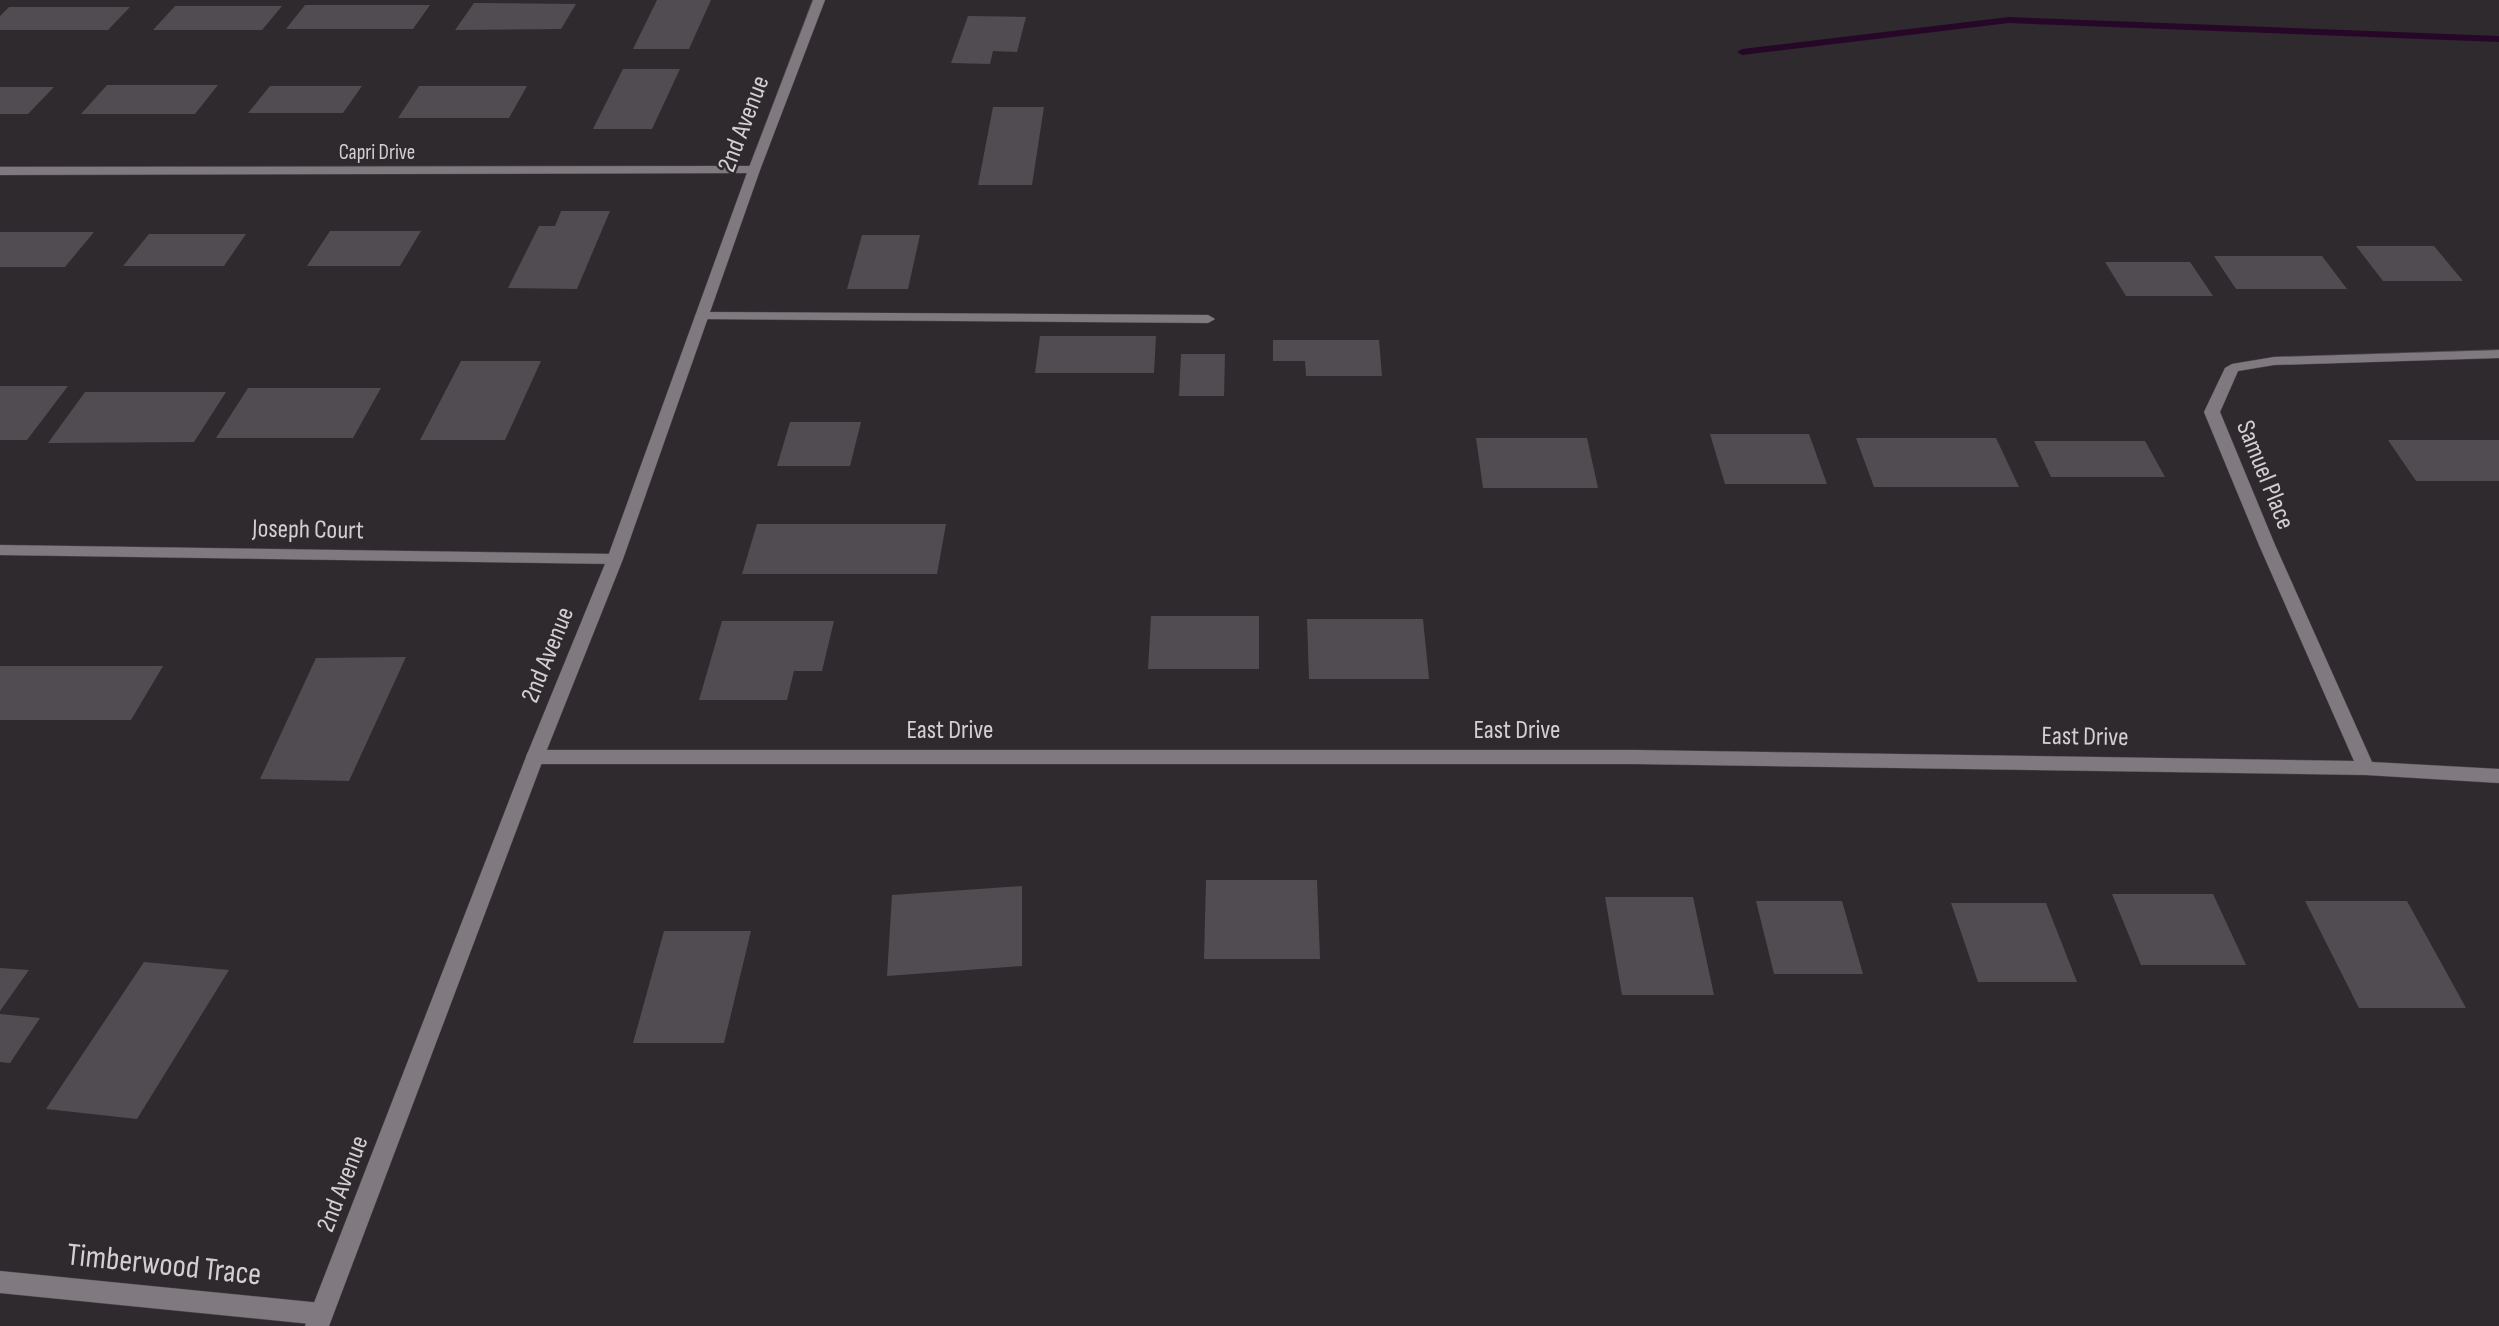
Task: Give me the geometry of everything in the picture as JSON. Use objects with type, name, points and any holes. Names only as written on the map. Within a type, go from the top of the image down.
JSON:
[{"type":"street","name":"2nd Avenue","points":[[319,1320],[535,757],[615,559],[754,170],[819,0]]},
{"type":"street","name":"Capri Drive","points":[[0,171],[754,170]]},
{"type":"street","points":[[702,316],[1208,319]]},
{"type":"street","name":"Samuel Place","points":[[2366,768],[2267,545],[2212,412],[2232,368],[2274,361],[2499,354]]},
{"type":"street","name":"Joseph Court","points":[[0,550],[615,559]]},
{"type":"street","name":"East Drive","points":[[535,757],[1635,757],[2366,768],[2499,776]]},
{"type":"street","name":"Timberwood Trace","points":[[0,1282],[319,1320]]},
{"type":"building","points":[[657,0],[711,0],[689,49],[633,49]]},
{"type":"building","points":[[474,3],[576,4],[561,29],[455,30]]},
{"type":"building","points":[[305,5],[430,5],[413,29],[286,29]]},
{"type":"building","points":[[175,6],[282,6],[262,30],[153,30]]},
{"type":"building","points":[[9,7],[130,7],[108,30],[0,30],[0,16]]},
{"type":"building","points":[[968,16],[1026,17],[1017,52],[993,51],[990,64],[951,63]]},
{"type":"building","points":[[623,69],[680,69],[652,129],[593,129]]},
{"type":"building","points":[[107,85],[218,85],[195,114],[81,114]]},
{"type":"building","points":[[270,86],[362,86],[343,113],[248,113]]},
{"type":"building","points":[[419,86],[527,86],[509,118],[398,118]]},
{"type":"building","points":[[0,87],[54,87],[28,114],[0,114]]},
{"type":"building","points":[[993,107],[1044,107],[1032,185],[978,185]]},
{"type":"building","points":[[561,211],[610,211],[577,289],[508,288],[539,226],[555,226]]},
{"type":"building","points":[[330,231],[421,231],[400,266],[307,266]]},
{"type":"building","points":[[0,232],[94,232],[65,267],[0,267]]},
{"type":"building","points":[[149,234],[246,234],[224,266],[123,266]]},
{"type":"building","points":[[862,235],[920,235],[908,289],[847,289]]},
{"type":"building","points":[[2356,246],[2434,246],[2463,281],[2383,281]]},
{"type":"building","points":[[2214,256],[2322,256],[2347,289],[2236,289]]},
{"type":"building","points":[[2105,262],[2190,262],[2213,296],[2126,296]]},
{"type":"building","points":[[1040,336],[1156,336],[1154,373],[1035,373]]},
{"type":"building","points":[[1273,340],[1379,340],[1382,376],[1306,376],[1305,361],[1273,361]]},
{"type":"building","points":[[1181,354],[1225,354],[1224,396],[1179,396]]},
{"type":"building","points":[[461,361],[541,361],[505,440],[420,440]]},
{"type":"building","points":[[0,386],[68,386],[27,440],[0,440]]},
{"type":"building","points":[[248,388],[381,388],[353,438],[216,438]]},
{"type":"building","points":[[85,392],[226,392],[194,442],[48,443]]},
{"type":"building","points":[[790,422],[861,422],[850,466],[777,466]]},
{"type":"building","points":[[1710,434],[1809,434],[1827,484],[1725,484]]},
{"type":"building","points":[[1476,438],[1587,438],[1598,488],[1483,488]]},
{"type":"building","points":[[1856,438],[1996,438],[2019,487],[1874,487]]},
{"type":"building","points":[[2388,440],[2499,440],[2499,481],[2416,481]]},
{"type":"building","points":[[2034,441],[2145,441],[2165,477],[2051,477]]},
{"type":"building","points":[[757,524],[946,524],[937,574],[742,574]]},
{"type":"building","points":[[1151,616],[1259,616],[1259,669],[1148,669]]},
{"type":"building","points":[[1307,619],[1423,619],[1429,679],[1309,679]]},
{"type":"building","points":[[722,621],[834,621],[822,671],[794,671],[787,700],[699,700]]},
{"type":"building","points":[[406,657],[349,781],[260,779],[316,658]]},
{"type":"building","points":[[0,666],[163,666],[131,720],[0,720]]},
{"type":"building","points":[[1206,880],[1317,880],[1320,959],[1204,959]]},
{"type":"building","points":[[1022,886],[1022,966],[887,976],[892,895]]},
{"type":"building","points":[[2112,894],[2213,894],[2246,965],[2141,965]]},
{"type":"building","points":[[1605,897],[1693,897],[1714,995],[1622,995]]},
{"type":"building","points":[[1756,901],[1842,901],[1863,974],[1774,974]]},
{"type":"building","points":[[2305,901],[2407,901],[2466,1008],[2359,1008]]},
{"type":"building","points":[[1951,903],[2046,903],[2077,982],[1978,982]]},
{"type":"building","points":[[664,931],[751,931],[724,1043],[633,1043]]},
{"type":"building","points":[[144,962],[229,970],[137,1119],[46,1109]]},
{"type":"building","points":[[0,968],[29,970],[0,1011]]},
{"type":"building","points":[[0,1014],[40,1018],[10,1063],[0,1062]]},
{"type":"waterway","points":[[1742,52],[2009,20],[2499,39]]}]
